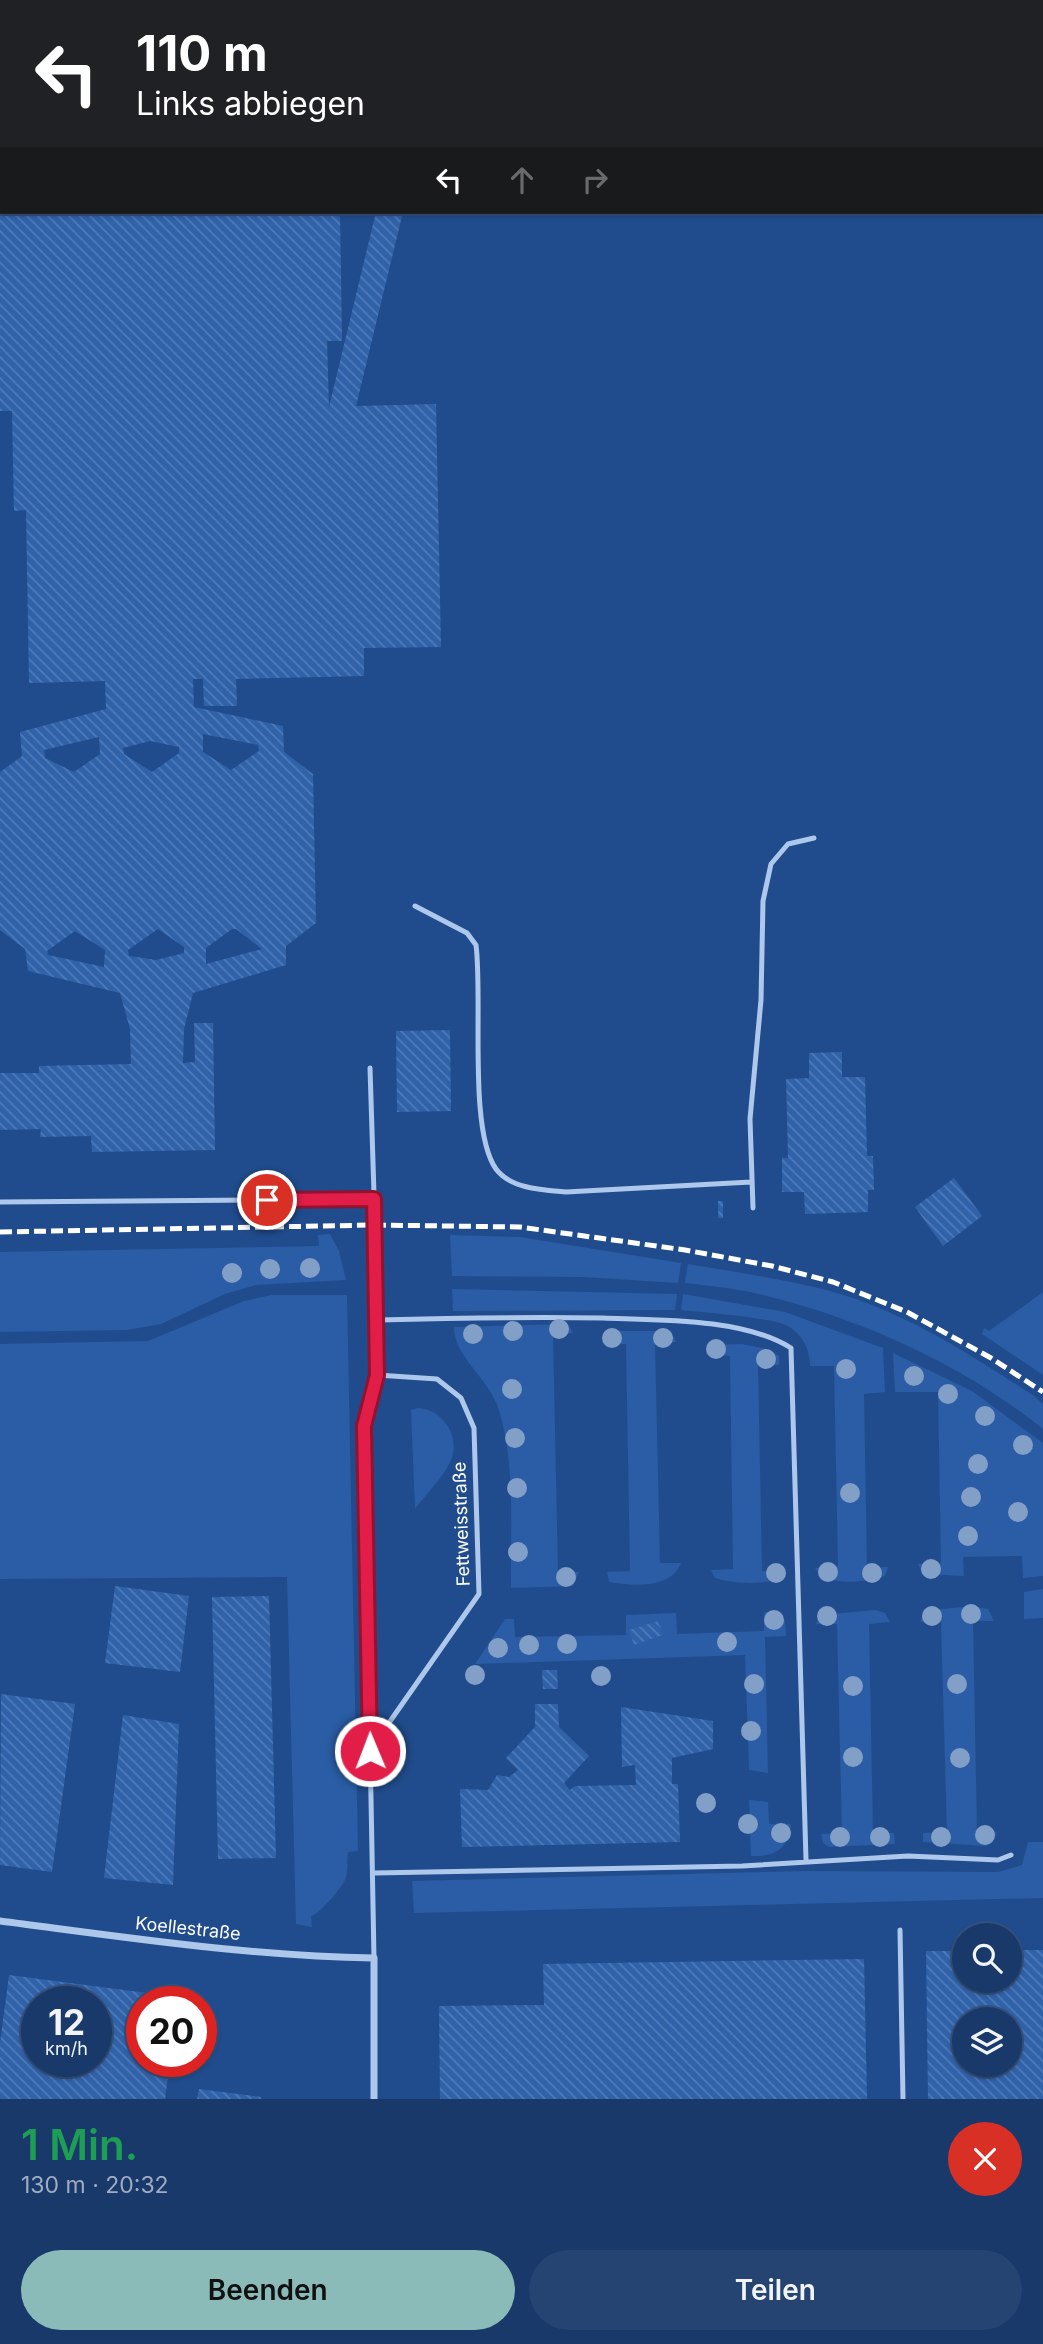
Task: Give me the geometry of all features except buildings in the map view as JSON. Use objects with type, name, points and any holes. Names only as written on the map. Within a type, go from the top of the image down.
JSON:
[{"type":"street","name":"Koellestraße","points":[[0,1922],[207,1947],[315,1957],[374,1958]]},
{"type":"street","points":[[374,1958],[374,2099]]},
{"type":"lane","points":[[752,1208],[750,1119],[761,1000],[763,901],[771,864],[788,844],[814,838]]},
{"type":"lane","points":[[415,906],[467,933],[475,945],[481,1124],[497,1169],[504,1175],[512,1181],[537,1190],[566,1192],[751,1182]]},
{"type":"lane","points":[[370,1068],[378,1320],[377,1375],[364,1426],[374,1958]]},
{"type":"lane","points":[[0,1202],[374,1199]]},
{"type":"lane","points":[[378,1320],[586,1318],[689,1321],[774,1337],[791,1348],[807,1860]]},
{"type":"lane","name":"Fettweisstraße","points":[[370,1751],[479,1594],[474,1428],[461,1398],[437,1379],[377,1375]]},
{"type":"lane","points":[[374,1873],[742,1866],[908,1856],[998,1860],[1011,1855]]},
{"type":"lane","points":[[900,1930],[903,2099]]},
{"type":"shaded area","points":[[330,1234],[339,1251],[346,1280],[256,1285],[225,1294],[161,1324],[127,1330],[0,1332],[0,1252],[319,1246],[318,1235]]},
{"type":"shaded area","points":[[450,1235],[520,1237],[681,1263],[678,1283],[583,1277],[452,1276]]},
{"type":"shaded area","points":[[688,1264],[830,1291],[910,1322],[1034,1396],[1043,1404],[1043,1429],[979,1384],[872,1330],[835,1316],[759,1294],[685,1283]]},
{"type":"shaded area","points":[[452,1289],[677,1294],[675,1310],[453,1311]]},
{"type":"shaded area","points":[[1043,1292],[1043,1375],[982,1334],[984,1328],[989,1331]]},
{"type":"shaded area","points":[[683,1294],[785,1312],[883,1348],[885,1392],[864,1394],[867,1568],[888,1567],[885,1576],[867,1580],[837,1581],[828,1579],[815,1568],[838,1566],[834,1366],[810,1366],[804,1342],[786,1325],[752,1318],[681,1310]]},
{"type":"shaded area","points":[[272,1295],[347,1295],[358,1851],[348,1852],[345,1880],[335,1895],[311,1916],[312,1927],[296,1924],[287,1577],[0,1579],[0,1344],[148,1341],[244,1301]]},
{"type":"shaded area","points":[[568,1324],[573,1333],[553,1335],[558,1572],[579,1572],[573,1586],[511,1588],[510,1476],[504,1432],[494,1398],[460,1348],[454,1327]]},
{"type":"shaded area","points":[[606,1331],[671,1331],[676,1342],[655,1343],[660,1563],[681,1563],[669,1578],[651,1584],[609,1582],[607,1572],[630,1571],[626,1344],[603,1344]]},
{"type":"shaded area","points":[[742,1344],[767,1349],[779,1356],[779,1365],[758,1366],[762,1571],[785,1570],[782,1578],[758,1583],[715,1578],[711,1570],[733,1569],[730,1356],[706,1355],[711,1345]]},
{"type":"shaded area","points":[[893,1353],[972,1391],[1043,1443],[1043,1576],[1023,1578],[1022,1556],[963,1557],[964,1576],[922,1574],[918,1564],[941,1563],[938,1392],[895,1392]]},
{"type":"shaded area","points":[[418,1408],[435,1413],[447,1425],[453,1451],[444,1473],[415,1509],[411,1410]]},
{"type":"shaded area","points":[[1043,1589],[1043,1618],[1024,1619],[1024,1592]]},
{"type":"shaded area","points":[[972,1606],[988,1609],[994,1621],[973,1621],[977,1832],[997,1832],[992,1843],[986,1846],[923,1842],[923,1833],[947,1832],[941,1622],[920,1622],[925,1611]]},
{"type":"shaded area","points":[[875,1610],[885,1613],[890,1622],[869,1624],[873,1833],[894,1833],[895,1844],[829,1847],[823,1843],[821,1834],[842,1833],[837,1624],[816,1624],[820,1615]]},
{"type":"shaded area","points":[[764,1612],[777,1612],[785,1620],[786,1636],[765,1637],[768,1773],[749,1770],[745,1655],[475,1664],[505,1619],[514,1619],[515,1637],[626,1635],[626,1615],[676,1613],[677,1634],[764,1631]]},
{"type":"shaded area","points":[[749,1800],[768,1802],[769,1824],[791,1824],[787,1840],[774,1853],[751,1856]]},
{"type":"shaded area","points":[[1028,1842],[1043,1842],[1043,1898],[414,1913],[412,1881],[803,1871],[998,1872],[1022,1865]]},
{"type":"railway","points":[[0,1232],[375,1225],[520,1227],[685,1250],[772,1266],[833,1282],[907,1312],[991,1358],[1043,1392]]},
{"type":"route","points":[[267,1200],[374,1199],[377,1375],[364,1426],[370,1751]]}]
